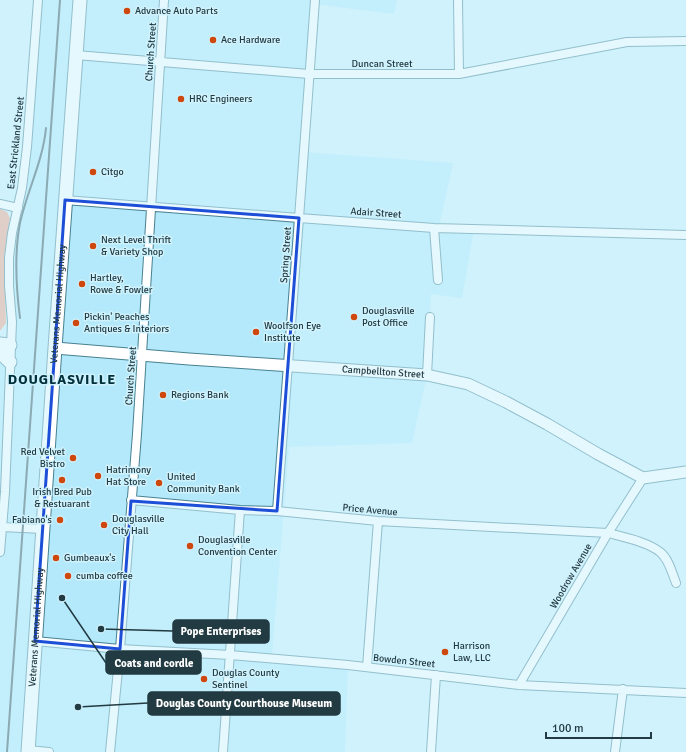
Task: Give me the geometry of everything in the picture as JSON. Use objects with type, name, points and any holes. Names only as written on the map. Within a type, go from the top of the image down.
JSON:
[{"type":"main road","name":"Veterans Memorial Highway","points":[[28,751],[80,0]]},
{"type":"main road","points":[[3,347],[10,362]]},
{"type":"main road","name":"Campbellton Street","points":[[55,348],[426,375],[468,384],[547,424],[642,478]]},
{"type":"main road","points":[[642,478],[686,472]]},
{"type":"street","name":"East Strickland Street","points":[[3,347],[12,322],[9,286],[9,258],[27,147],[38,0]]},
{"type":"street","name":"Church Street","points":[[110,752],[132,500],[164,0]]},
{"type":"street","name":"Spring Street","points":[[277,511],[315,0]]},
{"type":"street","points":[[458,0],[459,74]]},
{"type":"street","name":"Duncan Street","points":[[76,54],[309,74],[459,74],[627,42],[686,41]]},
{"type":"street","name":"Adair Street","points":[[65,200],[434,228],[686,235]]},
{"type":"street","points":[[0,204],[18,208]]},
{"type":"street","points":[[434,228],[438,280]]},
{"type":"street","points":[[426,375],[430,317]]},
{"type":"street","points":[[0,552],[10,362]]},
{"type":"street","name":"Woodrow Avenue","points":[[519,685],[642,478]]},
{"type":"street","name":"Price Avenue","points":[[132,500],[240,510],[277,511],[378,521],[608,533],[631,538],[661,553],[668,562],[676,583]]},
{"type":"street","points":[[223,752],[240,510]]},
{"type":"street","points":[[367,667],[378,521]]},
{"type":"street","points":[[2,527],[43,530]]},
{"type":"street","name":"Bowden Street","points":[[36,641],[120,649],[230,655],[367,667],[519,685],[686,693]]},
{"type":"street","points":[[431,752],[436,675]]},
{"type":"street","points":[[615,752],[624,690]]},
{"type":"street","points":[[28,751],[49,752]]},
{"type":"highlighted area","points":[[65,200],[299,218],[277,511],[131,501],[120,649],[35,641]]},
{"type":"shaded area","points":[[42,0],[397,0],[394,14],[314,4],[304,152],[453,163],[439,227],[474,229],[462,298],[431,294],[427,375],[412,443],[289,447],[272,655],[348,665],[345,752],[0,752],[0,355],[3,355],[15,315],[12,285],[12,259],[18,208],[27,189]]},
{"type":"shaded area","points":[[0,209],[7,212],[10,218],[4,258],[6,323],[0,331]]},
{"type":"railway","points":[[7,752],[60,0]]},
{"type":"railway","points":[[20,318],[16,270],[18,235],[23,211],[42,152],[46,128]]},
{"type":"place","name":"Advance Auto Parts","points":[[127,11]]},
{"type":"place","name":"Ace Hardware","points":[[213,40]]},
{"type":"place","name":"HRC Engineers","points":[[181,99]]},
{"type":"place","name":"Citgo","points":[[93,172]]},
{"type":"place","name":"Next Level Thrift & Variety Shop","points":[[93,246]]},
{"type":"place","name":"Hartley, Rowe & Fowler","points":[[82,284]]},
{"type":"place","name":"Douglasville Post Office","points":[[354,317]]},
{"type":"place","name":"Pickin' Peaches Antiques & Interiors","points":[[76,323]]},
{"type":"place","name":"Woolfson Eye Institute","points":[[256,332]]},
{"type":"place","name":"Regions Bank","points":[[163,395]]},
{"type":"place","name":"Red Velvet Bistro","points":[[73,458]]},
{"type":"place","name":"Hatrimony Hat Store","points":[[98,476]]},
{"type":"place","name":"Irish Bred Pub & Restuarant","points":[[62,480]]},
{"type":"place","name":"United Community Bank","points":[[159,483]]},
{"type":"place","name":"Fabiano's","points":[[60,520]]},
{"type":"place","name":"Douglasville City Hall","points":[[104,525]]},
{"type":"place","name":"Douglasville Convention Center","points":[[190,546]]},
{"type":"place","name":"Gumbeaux's","points":[[56,558]]},
{"type":"place","name":"cumba coffee","points":[[68,576]]},
{"type":"place","name":"Coats and cordle","points":[[62,598]]},
{"type":"place","name":"Pope Enterprises","points":[[101,629]]},
{"type":"place","name":"Harrison Law, LLC","points":[[445,652]]},
{"type":"place","name":"Douglas County Sentinel","points":[[204,679]]},
{"type":"place","name":"Douglas County Courthouse Museum","points":[[78,707]]},
{"type":"district","name":"DOUGLASVILLE","points":[[62,379]]}]
